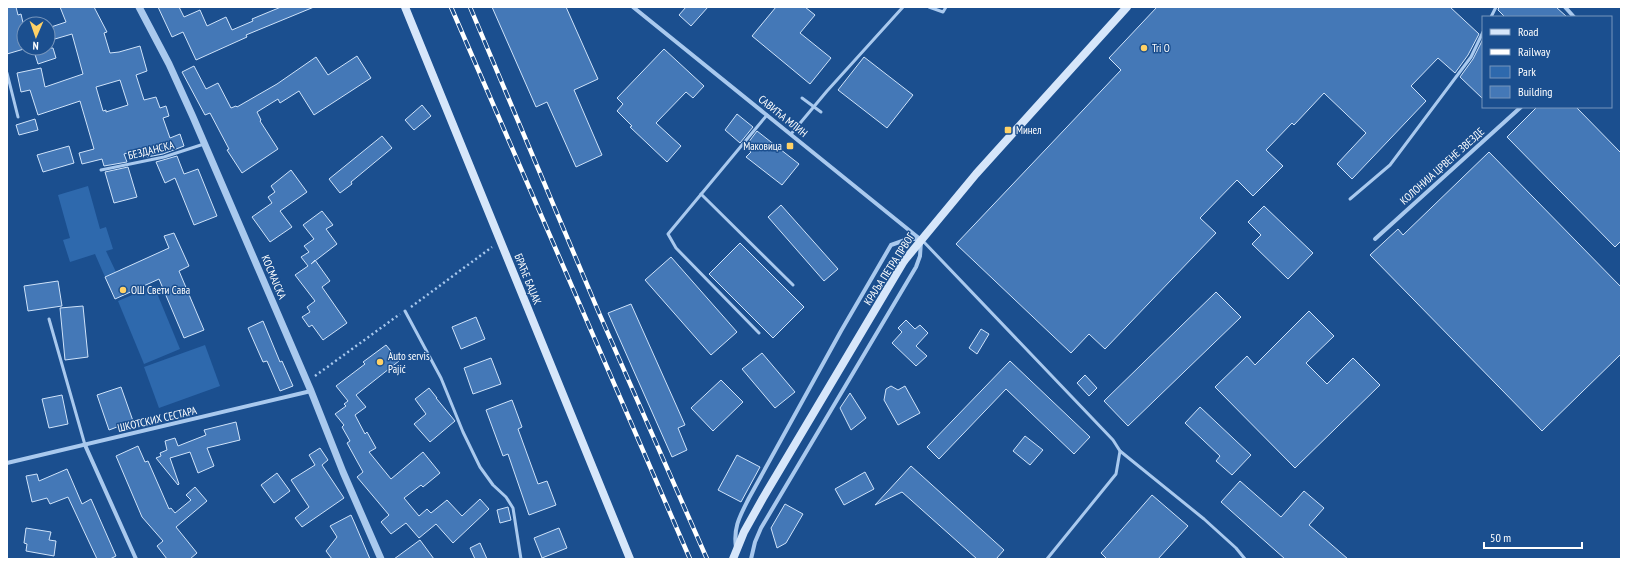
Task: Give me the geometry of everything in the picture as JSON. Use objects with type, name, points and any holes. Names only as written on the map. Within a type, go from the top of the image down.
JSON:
[{"type":"main road","name":"БРАЋЕ БАЏАК","points":[[405,7],[630,559]]},
{"type":"main road","name":"КРАЉА ПЕТРА ПРВОГ","points":[[733,559],[744,532],[766,492],[904,261],[976,174],[1127,7]]},
{"type":"street","name":"КОСМАЈСКА","points":[[139,7],[169,64],[311,391],[381,559]]},
{"type":"street","name":"САВИЋА МЛИН","points":[[633,7],[697,57],[921,239]]},
{"type":"street","points":[[1565,7],[1573,16]]},
{"type":"street","name":"КОЛОНИЈА ЦРВЕНЕ ЗВЕЗДЕ","points":[[1375,239],[1520,108]]},
{"type":"street","points":[[738,559],[735,532],[737,522],[844,324],[891,245],[908,239],[921,239],[920,256],[916,267],[761,528],[751,559]]},
{"type":"street","name":"ШКОТСКИХ СЕСТАРА","points":[[7,463],[311,391]]},
{"type":"street","points":[[85,445],[136,559]]},
{"type":"lane","points":[[791,134],[904,7]]},
{"type":"lane","points":[[928,7],[943,12],[946,7]]},
{"type":"lane","points":[[1492,16],[1496,7]]},
{"type":"lane","points":[[1350,199],[1390,165],[1471,56],[1482,34]]},
{"type":"lane","points":[[7,73],[18,117]]},
{"type":"lane","points":[[802,98],[821,112]]},
{"type":"lane","points":[[759,333],[676,248],[668,234],[767,115]]},
{"type":"lane","name":"БЕЗДАНСКА","points":[[101,170],[164,157],[204,144]]},
{"type":"lane","points":[[702,194],[793,285]]},
{"type":"lane","points":[[921,239],[1113,440],[1120,451],[1204,519],[1236,548],[1245,559]]},
{"type":"lane","points":[[405,311],[441,378],[463,432],[480,468],[493,485],[509,501],[513,508],[521,559]]},
{"type":"lane","points":[[49,319],[85,445]]},
{"type":"lane","points":[[1047,559],[1116,474],[1120,451]]},
{"type":"green space","points":[[88,186],[100,229],[106,227],[113,249],[106,251],[116,272],[105,277],[95,254],[70,262],[63,240],[70,238],[58,195]]},
{"type":"green space","points":[[154,286],[180,349],[144,364],[118,301]]},
{"type":"green space","points":[[205,345],[220,386],[159,408],[144,367]]},
{"type":"building","points":[[7,7],[16,7],[18,15],[21,14],[21,16],[16,16],[16,51],[7,54]]},
{"type":"building","points":[[60,7],[94,7],[107,32],[104,33],[110,53],[140,46],[147,71],[136,75],[144,100],[156,97],[160,108],[166,106],[169,116],[163,118],[170,138],[180,134],[184,146],[163,154],[147,157],[145,148],[124,154],[127,162],[104,166],[102,159],[82,164],[79,153],[94,149],[80,101],[38,115],[30,90],[21,92],[17,73],[41,68],[45,87],[83,74],[72,34],[56,39],[56,25],[66,22]],"holes":[[[120,80],[128,105],[106,112],[106,110],[103,111],[96,87]]]},
{"type":"building","points":[[158,7],[179,7],[184,17],[200,10],[207,26],[226,17],[232,30],[253,21],[252,19],[281,7],[314,7],[246,35],[247,37],[196,60],[183,32],[172,37]]},
{"type":"building","points":[[492,7],[566,7],[598,79],[574,90],[602,155],[576,167],[547,102],[536,107]]},
{"type":"building","points":[[686,7],[708,7],[691,26],[679,15]]},
{"type":"building","points":[[776,7],[805,7],[815,15],[800,33],[831,58],[810,84],[752,36]]},
{"type":"building","points":[[1157,7],[1450,7],[1479,34],[1468,55],[1455,73],[1438,58],[1411,86],[1426,101],[1352,179],[1337,164],[1366,133],[1324,93],[1294,125],[1292,123],[1266,150],[1283,166],[1253,196],[1237,180],[1200,218],[1216,233],[1105,349],[1089,334],[1071,353],[956,244],[1121,70],[1109,58]]},
{"type":"building","points":[[1499,7],[1556,7],[1566,16],[1504,16],[1498,10]]},
{"type":"building","points":[[1482,41],[1482,98],[1460,77],[1473,59]]},
{"type":"building","points":[[664,49],[704,86],[693,98],[686,92],[656,123],[681,146],[667,162],[630,127],[632,126],[617,111],[623,104],[617,98]]},
{"type":"building","points":[[36,56],[55,56],[56,58],[38,64]]},
{"type":"building","points":[[357,56],[371,78],[314,115],[299,91],[280,103],[278,99],[257,112],[261,120],[260,121],[278,149],[242,173],[227,150],[229,149],[210,113],[205,115],[182,72],[194,66],[206,89],[218,83],[231,108],[237,107],[277,84],[316,57],[328,75]]},
{"type":"building","points":[[864,57],[913,95],[887,128],[838,90]]},
{"type":"building","points":[[422,105],[431,116],[414,130],[405,120]]},
{"type":"building","points":[[1536,108],[1577,108],[1621,153],[1621,241],[1615,247],[1507,137]]},
{"type":"building","points":[[737,114],[753,127],[740,143],[725,130]]},
{"type":"building","points":[[35,119],[38,130],[19,135],[16,125]]},
{"type":"building","points":[[757,131],[799,164],[782,185],[746,157],[751,152],[745,147]]},
{"type":"building","points":[[382,136],[392,148],[340,193],[329,179]]},
{"type":"building","points":[[69,146],[74,163],[43,172],[37,155]]},
{"type":"building","points":[[1489,152],[1621,287],[1621,354],[1542,431],[1370,255],[1398,229],[1403,235]]},
{"type":"building","points":[[177,156],[184,174],[198,169],[217,216],[194,225],[175,178],[165,183],[156,162]]},
{"type":"building","points":[[128,167],[137,197],[114,203],[105,172]]},
{"type":"building","points":[[291,170],[307,192],[280,211],[292,227],[270,242],[252,217],[272,203],[268,197],[275,192],[271,186]]},
{"type":"building","points":[[781,205],[838,269],[824,281],[768,217]]},
{"type":"building","points":[[1264,206],[1313,253],[1288,279],[1252,244],[1261,235],[1248,222]]},
{"type":"building","points":[[322,211],[333,225],[326,229],[337,244],[315,261],[330,281],[322,287],[347,323],[323,340],[312,325],[309,327],[302,317],[310,312],[307,307],[315,301],[295,275],[308,266],[301,257],[309,252],[304,246],[314,239],[303,225]]},
{"type":"building","name":"ОШ Свети Сава","points":[[174,233],[189,266],[179,271],[204,330],[184,338],[159,279],[115,299],[105,277],[169,248],[164,236]]},
{"type":"building","points":[[740,243],[804,307],[773,338],[709,274]]},
{"type":"building","points":[[671,257],[737,332],[711,355],[645,280]]},
{"type":"building","points":[[58,281],[62,306],[28,311],[24,286]]},
{"type":"building","points":[[1216,292],[1241,317],[1128,426],[1104,401]]},
{"type":"building","points":[[631,304],[685,425],[678,428],[687,450],[672,457],[608,313]]},
{"type":"building","points":[[83,306],[88,357],[65,360],[60,308]]},
{"type":"building","points":[[1309,311],[1334,336],[1306,363],[1327,384],[1353,358],[1380,385],[1295,468],[1215,387],[1247,356],[1255,365]]},
{"type":"building","points":[[476,317],[485,339],[461,349],[452,327]]},
{"type":"building","points":[[906,320],[915,329],[920,325],[928,333],[916,346],[927,356],[916,366],[892,343],[902,332],[898,328]]},
{"type":"building","points":[[263,321],[280,362],[282,361],[293,386],[280,391],[267,361],[263,362],[248,328]]},
{"type":"building","points":[[981,329],[989,334],[977,354],[969,348]]},
{"type":"building","points":[[386,345],[399,361],[356,395],[366,407],[355,415],[365,434],[367,432],[376,448],[369,452],[391,479],[423,452],[440,473],[423,487],[421,485],[404,498],[419,516],[427,509],[431,513],[447,500],[462,516],[480,499],[489,509],[453,543],[436,524],[419,538],[406,523],[391,534],[381,522],[389,515],[357,477],[363,472],[347,443],[350,441],[342,427],[344,425],[335,414],[346,406],[344,404],[348,401],[336,386],[365,364],[363,362]]},
{"type":"building","points":[[762,353],[795,392],[775,408],[742,369]]},
{"type":"building","points":[[491,358],[501,384],[473,394],[464,368]]},
{"type":"building","points":[[1010,361],[1090,437],[1074,454],[1006,389],[939,459],[927,447]]},
{"type":"building","points":[[1085,375],[1097,388],[1089,396],[1077,383]]},
{"type":"building","points":[[721,380],[743,402],[713,431],[691,408]]},
{"type":"building","points":[[891,386],[898,390],[905,386],[920,413],[898,425],[884,400],[886,389]]},
{"type":"building","points":[[121,387],[133,421],[109,430],[97,395]]},
{"type":"building","points":[[429,388],[455,421],[430,442],[414,424],[426,414],[415,399]]},
{"type":"building","points":[[850,393],[866,418],[851,430],[840,408]]},
{"type":"building","points":[[62,395],[68,424],[49,428],[42,399]]},
{"type":"building","points":[[512,400],[522,427],[518,429],[538,484],[547,481],[556,505],[529,515],[508,454],[503,456],[486,410]]},
{"type":"building","points":[[1200,407],[1251,455],[1232,475],[1216,461],[1220,456],[1185,423]]},
{"type":"building","points":[[236,422],[240,440],[207,448],[214,466],[198,473],[190,452],[170,458],[179,484],[178,485],[156,458],[161,456],[160,453],[167,450],[165,441],[175,438],[178,446],[206,435],[204,430]]},
{"type":"building","points":[[1025,436],[1043,450],[1030,465],[1013,451]]},
{"type":"building","points":[[138,446],[145,462],[148,461],[169,509],[171,508],[175,513],[191,500],[186,495],[195,487],[207,501],[176,527],[197,553],[190,559],[167,559],[157,546],[163,541],[142,517],[116,456]]},
{"type":"building","points":[[320,448],[328,460],[322,465],[344,498],[302,527],[295,518],[309,507],[291,480],[315,465],[309,455]]},
{"type":"building","points":[[737,455],[760,467],[741,502],[718,490]]},
{"type":"building","points":[[911,466],[1004,550],[996,559],[977,559],[902,492],[875,505]]},
{"type":"building","points":[[67,469],[82,504],[91,499],[116,556],[110,559],[97,559],[68,497],[50,504],[47,498],[32,502],[26,476],[37,474],[39,481]]},
{"type":"building","points":[[865,472],[874,489],[844,505],[835,489]]},
{"type":"building","points":[[277,473],[290,491],[274,503],[261,485]]},
{"type":"building","points":[[1240,481],[1281,517],[1304,491],[1324,508],[1309,525],[1348,559],[1285,559],[1221,502]]},
{"type":"building","points":[[1152,495],[1188,526],[1158,559],[1107,559],[1101,553]]},
{"type":"building","points":[[785,504],[803,514],[786,543],[777,548],[771,528]]},
{"type":"building","points":[[508,507],[511,520],[500,523],[497,510]]},
{"type":"building","points":[[351,515],[370,559],[332,559],[326,551],[337,537],[330,526]]},
{"type":"building","points":[[26,528],[51,532],[49,540],[56,541],[54,556],[26,551],[27,544],[24,543]]},
{"type":"building","points":[[559,528],[567,548],[542,558],[534,538]]},
{"type":"building","points":[[420,540],[434,559],[394,559]]},
{"type":"building","points":[[480,543],[487,559],[475,559],[470,548]]},
{"type":"railway","points":[[451,7],[690,559]]},
{"type":"railway","points":[[470,7],[599,313],[707,559]]},
{"type":"place","name":"Tri O","points":[[1144,48]]},
{"type":"place","name":"Минел","points":[[1008,130]]},
{"type":"place","name":"Маковица","points":[[790,146]]},
{"type":"place","name":"ОШ Свети Сава","points":[[123,290]]},
{"type":"place","name":"Auto servis Pajić","points":[[380,362]]}]
